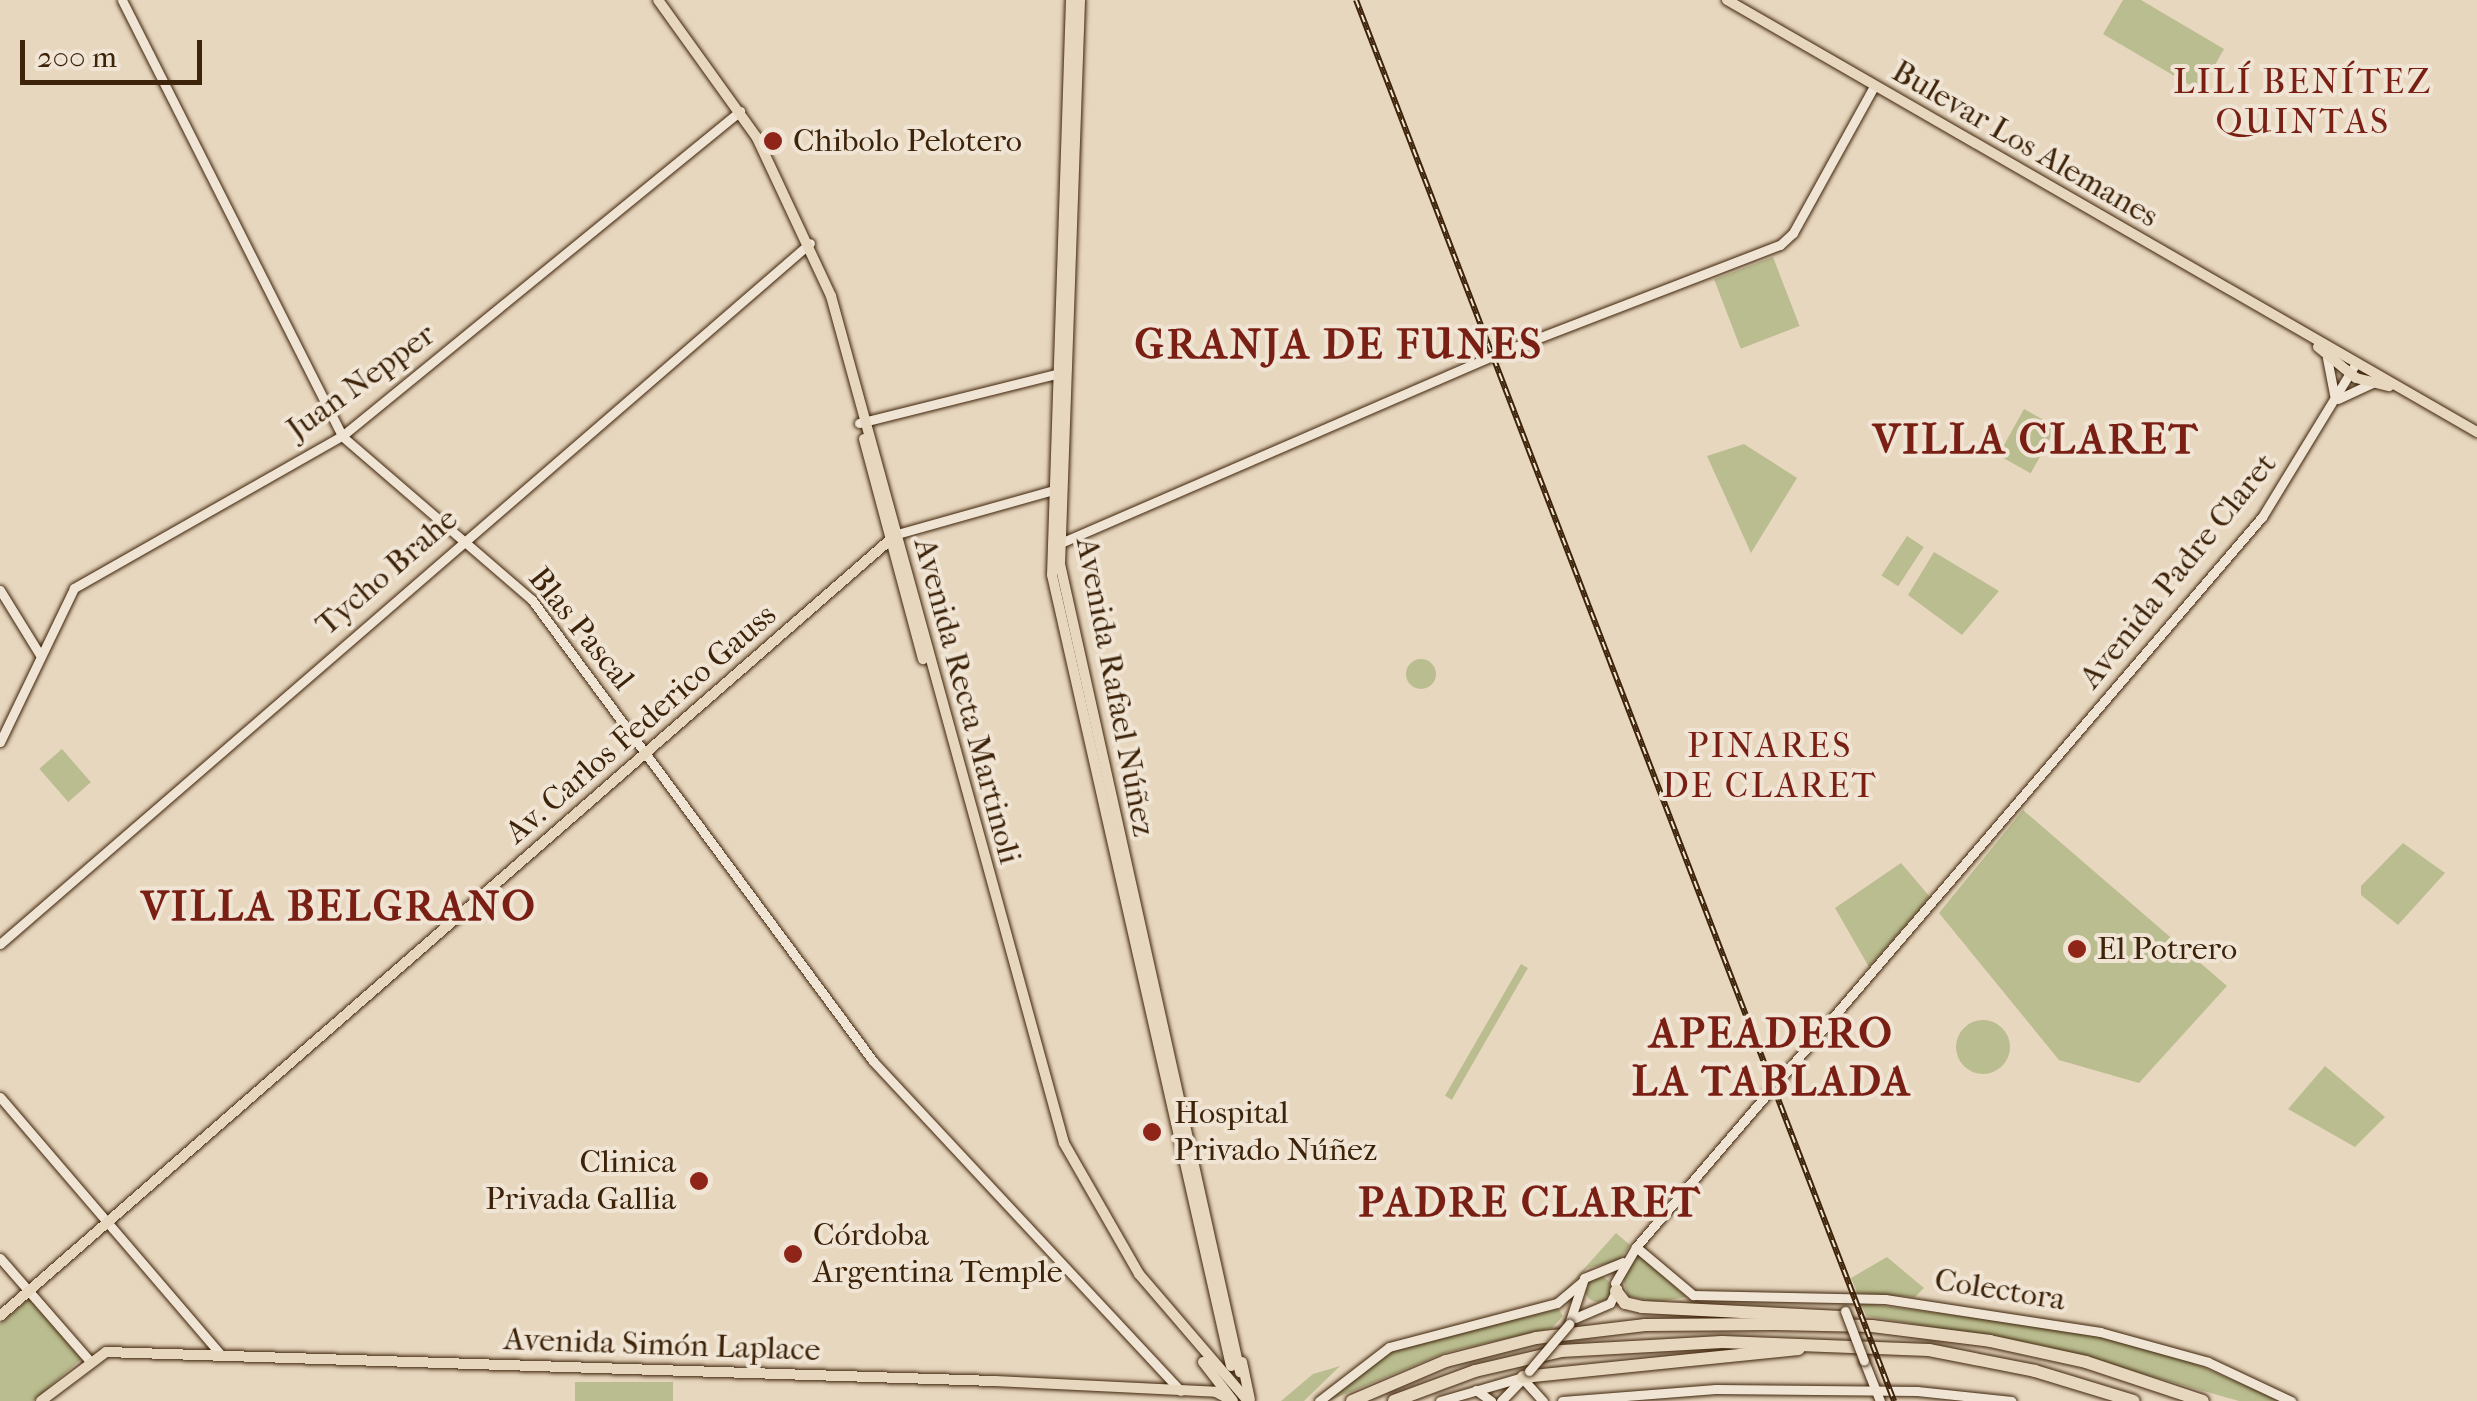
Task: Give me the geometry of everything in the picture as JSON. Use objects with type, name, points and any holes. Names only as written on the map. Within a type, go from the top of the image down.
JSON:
[{"type":"highway","points":[[1616,1287],[1636,1306],[1778,1311],[1886,1321],[1922,1332]]},
{"type":"highway","points":[[1352,1401],[1464,1356],[1579,1330],[1785,1324],[1922,1332],[2065,1356],[2200,1399]]},
{"type":"highway","points":[[1394,1401],[1486,1368],[1593,1347],[1831,1342],[1929,1350],[2036,1371],[2134,1401]]},
{"type":"highway","points":[[1532,1373],[1805,1349],[1929,1350]]},
{"type":"main road","name":"Blas Pascal","points":[[122,0],[342,436],[532,600],[880,1069],[1182,1391]]},
{"type":"main road","name":"Avenida Recta Martinoli","points":[[650,0],[739,114]]},
{"type":"main road","name":"Avenida Recta Martinoli","points":[[658,0],[739,114],[807,244],[863,422],[1040,1094],[1076,1184],[1134,1278],[1232,1401]]},
{"type":"main road","name":"Bulevar Los Alemanes","points":[[1726,0],[2477,432]]},
{"type":"main road","name":"Avenida Rafael Núñez","points":[[1077,3],[1050,491],[1050,553],[1060,626],[1151,1029],[1235,1369]]},
{"type":"main road","name":"Avenida Rafael Núñez","points":[[1077,3],[1058,544],[1196,1209]]},
{"type":"main road","points":[[1050,553],[1058,544],[1493,356],[1780,246],[1793,232],[1874,86]]},
{"type":"main road","name":"Juan Nepper","points":[[0,742],[74,588],[342,436],[739,114]]},
{"type":"main road","name":"Tycho Brahe","points":[[0,944],[807,244]]},
{"type":"main road","name":"Bulevar Los Alemanes","points":[[2300,330],[2349,374],[2408,393]]},
{"type":"main road","points":[[2323,351],[2336,382],[2327,413]]},
{"type":"main road","name":"Avenida Padre Claret","points":[[1636,1247],[2270,508],[2356,363]]},
{"type":"main road","points":[[863,422],[1056,374],[1064,389]]},
{"type":"main road","points":[[2327,413],[2350,389],[2381,383]]},
{"type":"main road","name":"Avenida Recta Martinoli","points":[[863,422],[873,475],[916,606],[1055,1121],[1082,1181],[1139,1274],[1205,1356],[1249,1401]]},
{"type":"main road","points":[[894,537],[1050,491],[1060,481]]},
{"type":"main road","name":"Av. Carlos Federico Gauss","points":[[0,1316],[894,537]]},
{"type":"main road","points":[[0,590],[40,655]]},
{"type":"main road","points":[[1000,951],[1018,989]]},
{"type":"main road","points":[[1134,951],[1155,1003]]},
{"type":"main road","points":[[1151,1029],[1159,1018]]},
{"type":"main road","points":[[0,1097],[222,1356]]},
{"type":"main road","points":[[1196,1209],[1220,1349],[1213,1358],[1205,1356]]},
{"type":"main road","points":[[1196,1209],[1216,1249],[1249,1401]]},
{"type":"main road","points":[[1571,1322],[1598,1307],[1616,1287],[1626,1260],[1636,1247]]},
{"type":"main road","name":"Colectora","points":[[1636,1247],[1688,1292],[1914,1302],[2114,1334],[2208,1362],[2291,1401]]},
{"type":"main road","points":[[0,1258],[89,1360],[42,1401]]},
{"type":"main road","points":[[1319,1401],[1389,1347],[1557,1304],[1582,1282],[1626,1260]]},
{"type":"main road","points":[[1602,1271],[1616,1287]]},
{"type":"main road","points":[[1501,1401],[1532,1373],[1571,1322],[1582,1282]]},
{"type":"main road","points":[[1581,1294],[1598,1307]]},
{"type":"main road","points":[[1840,1298],[1880,1401]]},
{"type":"main road","name":"Avenida Simón Laplace","points":[[89,1360],[106,1352],[222,1356],[1218,1392],[1232,1401]]},
{"type":"main road","points":[[1440,1401],[1532,1373]]},
{"type":"main road","points":[[1532,1373],[1543,1401]]},
{"type":"main road","points":[[1473,1390],[1491,1401]]},
{"type":"main road","points":[[1562,1401],[1654,1390],[1902,1390],[2010,1401]]},
{"type":"green space","points":[[2123,0],[2141,0],[2224,49],[2200,91],[2103,34]]},
{"type":"green space","points":[[1773,257],[1800,326],[1741,349],[1714,280]]},
{"type":"green space","points":[[2024,409],[2056,427],[2031,473],[1998,455]]},
{"type":"green space","points":[[1744,444],[1797,478],[1751,553],[1707,456]]},
{"type":"green space","points":[[1907,536],[1924,547],[1898,586],[1881,575]]},
{"type":"green space","points":[[1934,552],[1999,591],[1962,635],[1908,595]]},
{"type":"green space","points":[[1421,659],[1435,668],[1436,674],[1427,688],[1421,689],[1407,680],[1406,674],[1415,660]]},
{"type":"green space","points":[[62,749],[91,782],[68,802],[39,769]]},
{"type":"green space","name":"El Potrero","points":[[2023,810],[2227,986],[2139,1083],[2059,1060],[1939,913]]},
{"type":"green space","points":[[2403,843],[2445,873],[2398,925],[2361,895],[2361,886]]},
{"type":"green space","points":[[1901,863],[1930,897],[1869,967],[1835,908]]},
{"type":"green space","points":[[1521,964],[1528,968],[1452,1100],[1445,1096]]},
{"type":"green space","points":[[1983,1020],[2002,1028],[2010,1047],[2002,1066],[1983,1074],[1964,1066],[1956,1047],[1964,1028]]},
{"type":"green space","points":[[2325,1066],[2385,1117],[2355,1147],[2288,1109]]},
{"type":"green space","points":[[1616,1233],[1630,1245],[1619,1261],[1587,1268],[1558,1298]]},
{"type":"green space","points":[[1638,1255],[1687,1297],[1656,1302],[1628,1296],[1622,1275]]},
{"type":"green space","points":[[1887,1257],[1924,1288],[1915,1297],[1857,1293],[1851,1278]]},
{"type":"green space","points":[[1598,1276],[1608,1279],[1608,1299],[1598,1302],[1588,1299],[1585,1289],[1588,1279]]},
{"type":"green space","points":[[29,1299],[81,1359],[33,1401],[0,1401],[0,1324]]},
{"type":"green space","points":[[1860,1303],[2099,1334],[2174,1355],[2282,1401],[2239,1401],[2041,1345],[1866,1316]]},
{"type":"green space","points":[[1559,1309],[1563,1316],[1552,1328],[1447,1352],[1328,1401],[1380,1357],[1407,1345]]},
{"type":"green space","points":[[1340,1366],[1304,1401],[1281,1401],[1313,1374]]},
{"type":"green space","points":[[575,1382],[673,1382],[673,1401],[575,1401]]},
{"type":"tunnel","points":[[1231,1366],[1239,1401]]},
{"type":"railway","points":[[1356,0],[1894,1401]]},
{"type":"place","name":"Chibolo Pelotero","points":[[773,141]]},
{"type":"place","name":"El Potrero","points":[[2077,949]]},
{"type":"place","name":"Hospital Privado Núñez","points":[[1152,1132]]},
{"type":"place","name":"Clinica Privada Gallia","points":[[699,1181]]},
{"type":"place","name":"Córdoba Argentina Temple","points":[[793,1254]]},
{"type":"district","name":"LILÍ BENÍTEZ QUINTAS","points":[[2303,102]]},
{"type":"district","name":"GRANJA DE FUNES","points":[[1339,345]]},
{"type":"district","name":"VILLA CLARET","points":[[2036,440]]},
{"type":"district","name":"PINARES DE CLARET","points":[[1770,766]]},
{"type":"district","name":"VILLA BELGRANO","points":[[339,907]]},
{"type":"district","name":"APEADERO LA TABLADA","points":[[1772,1058]]},
{"type":"district","name":"PADRE CLARET","points":[[1530,1203]]}]
